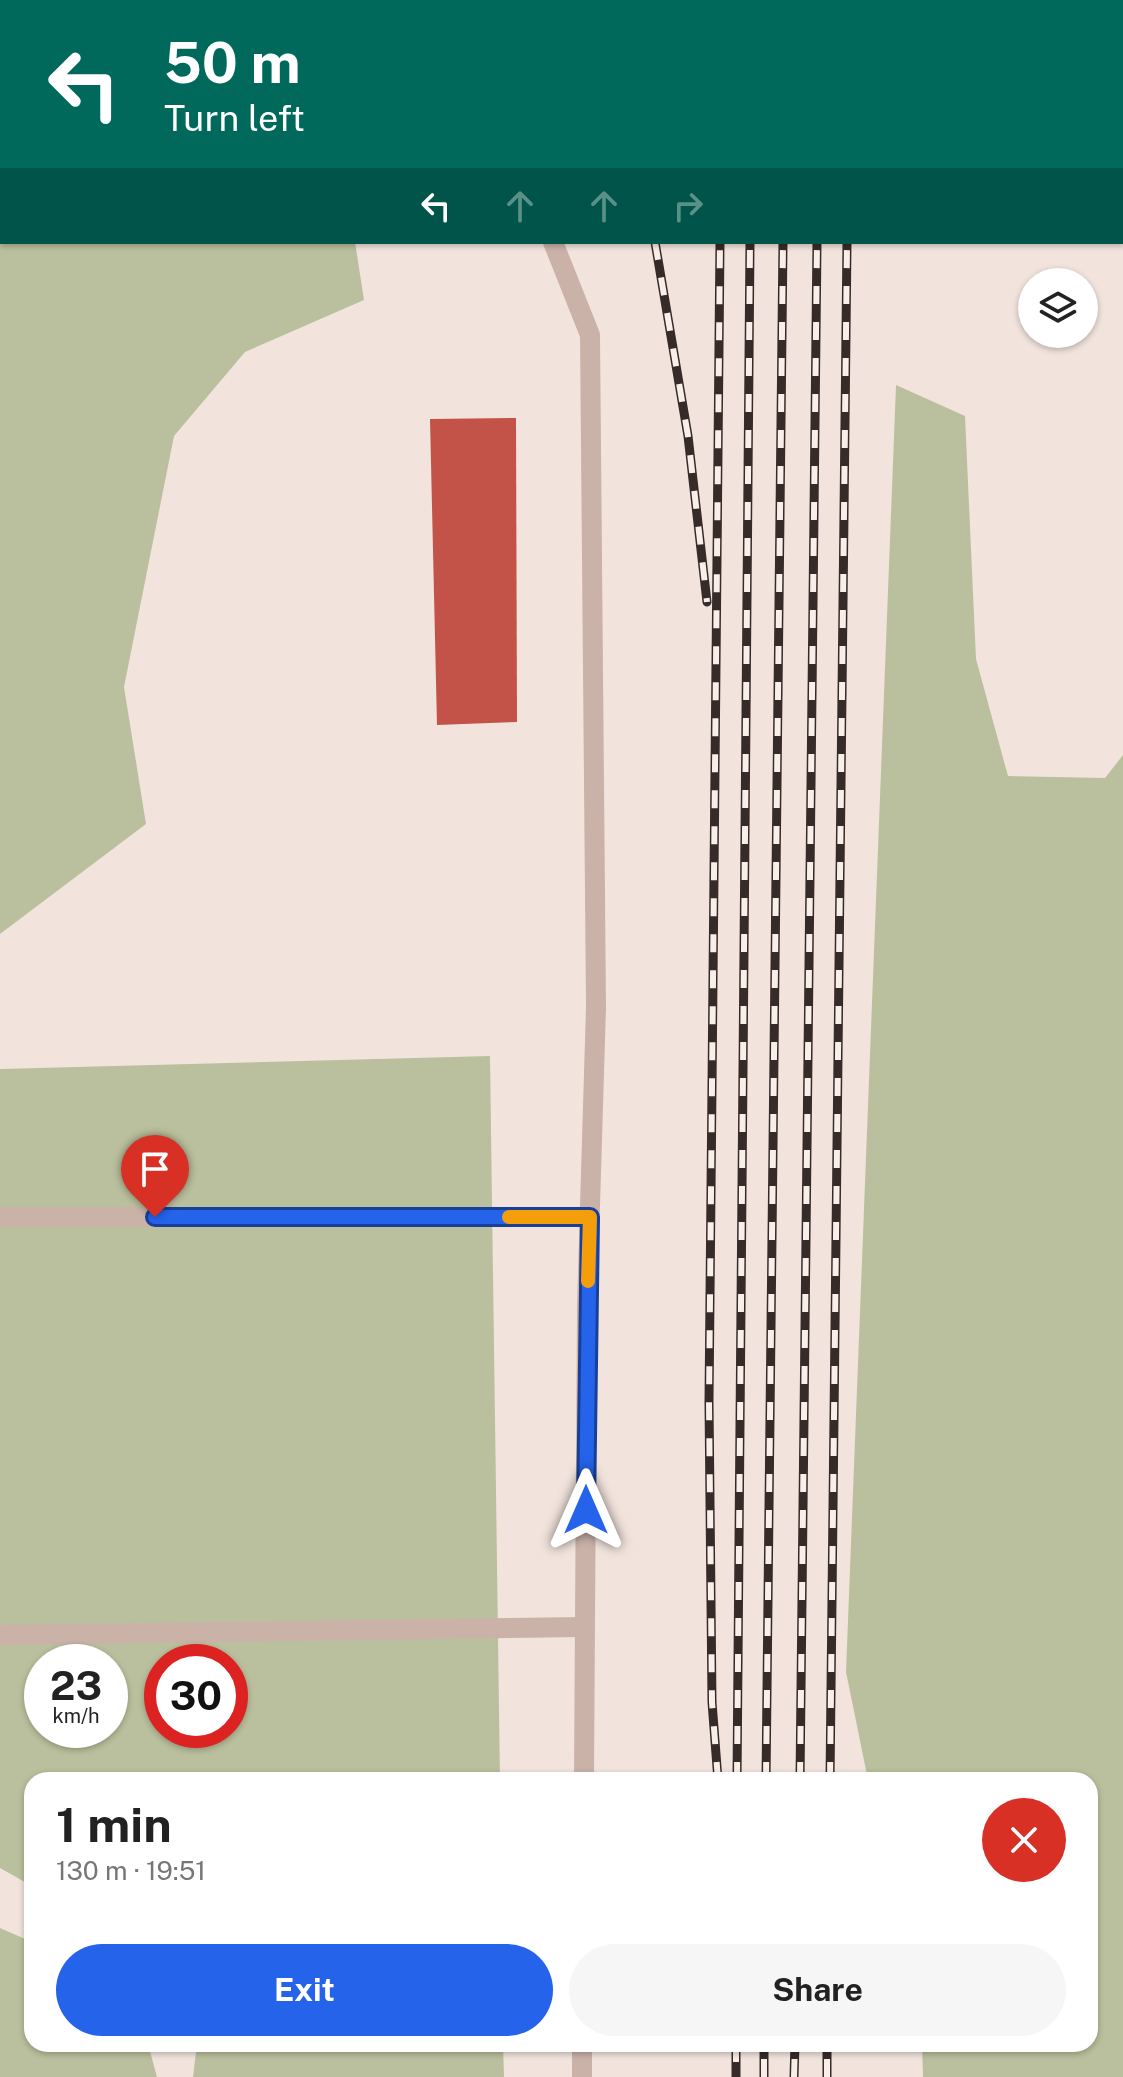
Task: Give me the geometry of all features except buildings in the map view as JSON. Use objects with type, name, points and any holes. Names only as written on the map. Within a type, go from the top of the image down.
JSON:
[{"type":"street","points":[[554,244],[590,335],[596,1007],[590,1217],[584,1772]]},
{"type":"street","points":[[0,1217],[590,1217]]},
{"type":"street","points":[[0,1635],[585,1627]]},
{"type":"street","points":[[582,2052],[582,2077]]},
{"type":"green space","points":[[0,244],[355,244],[364,300],[245,352],[174,436],[124,687],[146,824],[0,934]]},
{"type":"green space","points":[[896,385],[965,416],[976,659],[1008,776],[1105,778],[1123,755],[1123,2077],[923,2077],[922,2052],[1098,2052],[1098,1772],[866,1772],[846,1672]]},
{"type":"green space","points":[[490,1056],[500,1772],[24,1772],[24,1882],[0,1868],[0,1069]]},
{"type":"green space","points":[[0,1928],[24,1938],[24,2052],[150,2052],[157,2077],[0,2077]]},
{"type":"green space","points":[[196,2052],[503,2052],[504,2077],[193,2077]]},
{"type":"railway","points":[[655,244],[688,436],[707,602]]},
{"type":"railway","points":[[717,1772],[712,1702],[709,1402],[720,244]]},
{"type":"railway","points":[[737,1772],[750,244]]},
{"type":"railway","points":[[766,1772],[783,244]]},
{"type":"railway","points":[[800,1772],[817,244]]},
{"type":"railway","points":[[830,1772],[847,244]]},
{"type":"railway","points":[[736,2052],[736,2077]]},
{"type":"railway","points":[[764,2052],[764,2077]]},
{"type":"railway","points":[[794,2077],[795,2052]]},
{"type":"railway","points":[[827,2052],[827,2077]]},
{"type":"slow traffic","points":[[509,1217],[590,1217],[588,1281]]},
{"type":"route","points":[[155,1217],[590,1217],[586,1510]]}]
